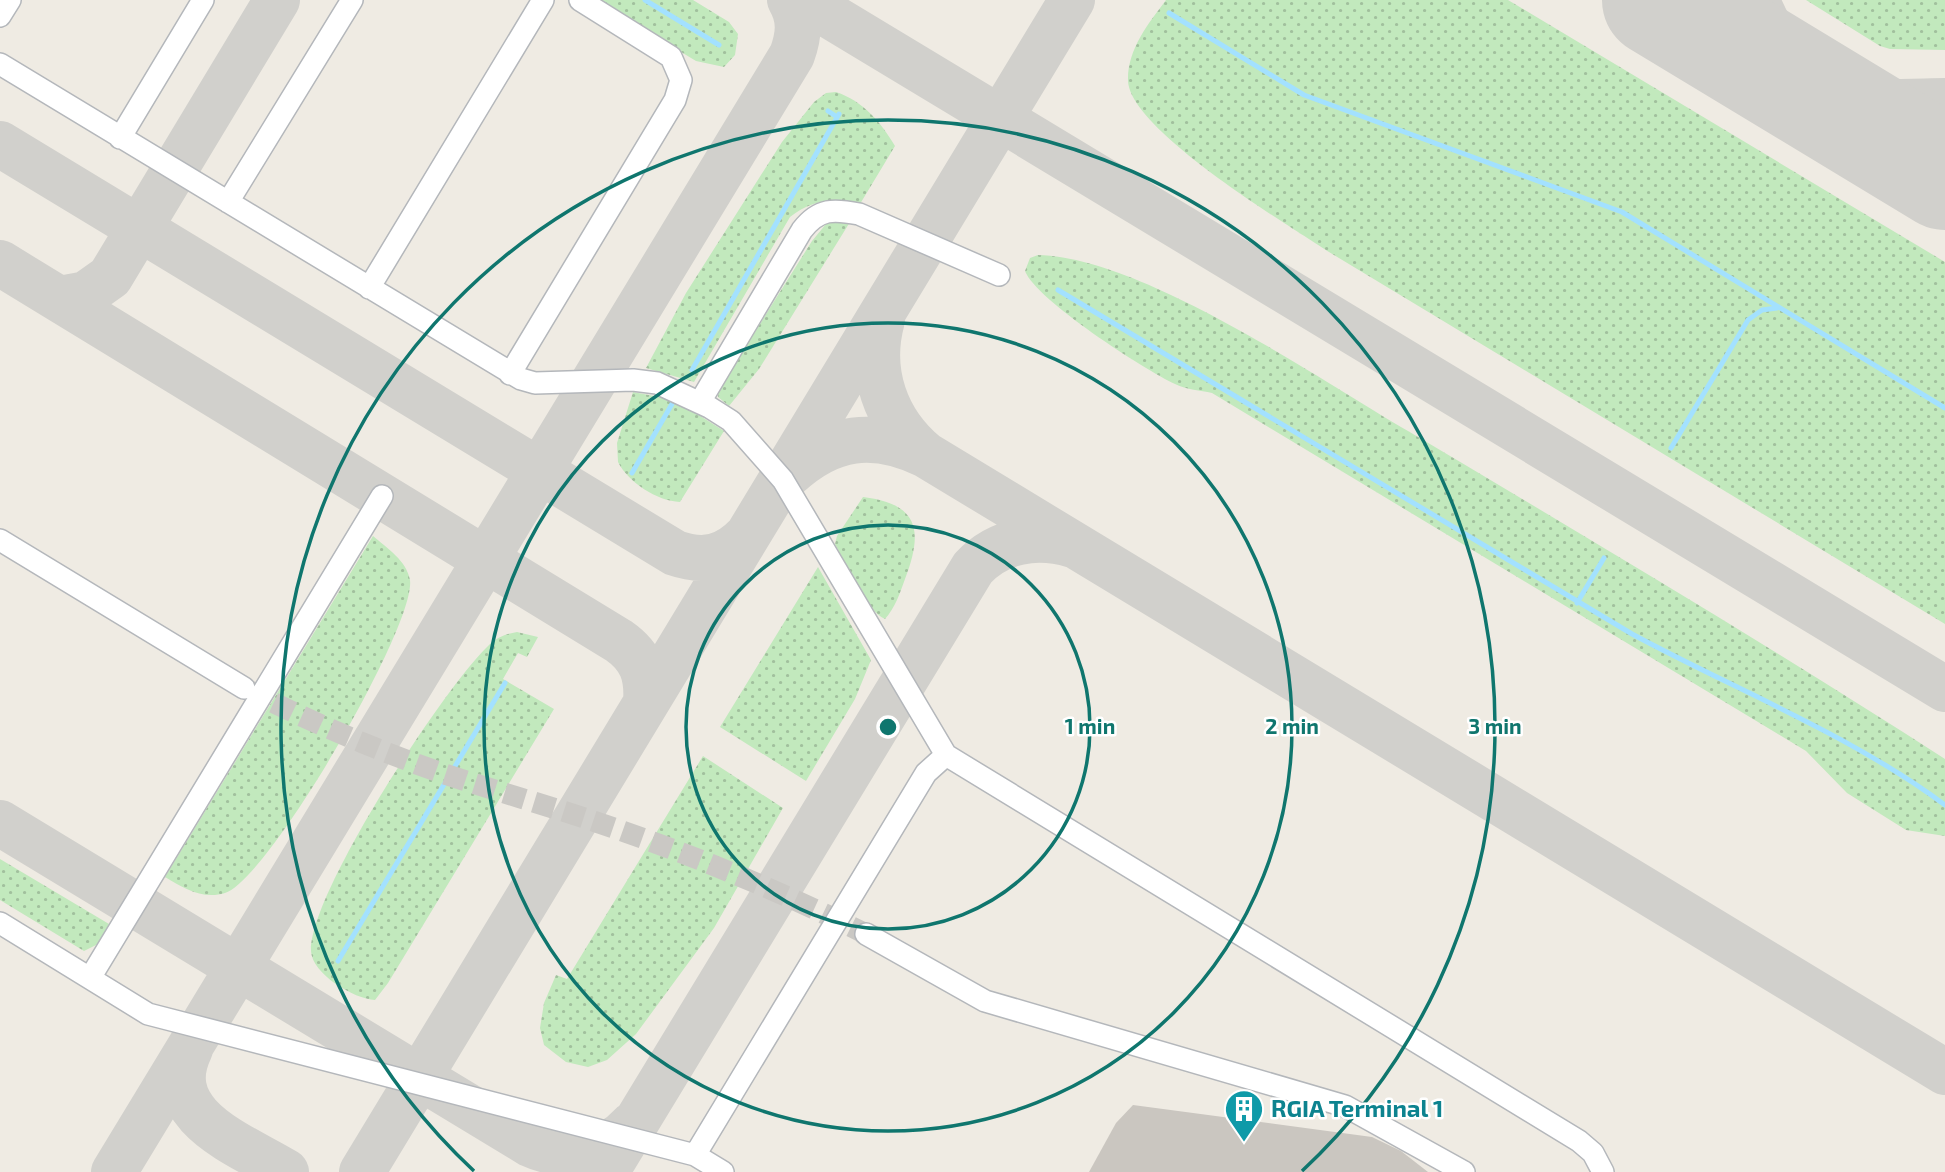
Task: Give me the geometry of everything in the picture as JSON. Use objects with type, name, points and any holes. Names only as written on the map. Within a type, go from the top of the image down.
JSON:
[{"type":"lane","points":[[0,16],[10,0]]},
{"type":"lane","points":[[120,138],[203,0]]},
{"type":"lane","points":[[228,202],[352,0]]},
{"type":"lane","points":[[369,288],[543,0]]},
{"type":"lane","points":[[510,373],[674,100],[681,80],[671,57],[580,0]]},
{"type":"lane","points":[[0,64],[510,373],[535,383],[633,380],[657,383],[700,402],[731,421],[783,480],[946,755],[1579,1141],[1593,1153],[1603,1172]]},
{"type":"lane","points":[[700,402],[802,230],[811,218],[822,212],[835,209],[859,214],[999,275]]},
{"type":"lane","points":[[90,978],[382,496]]},
{"type":"lane","points":[[0,540],[244,688]]},
{"type":"lane","points":[[695,1155],[926,773],[946,755]]},
{"type":"lane","points":[[0,923],[148,1014],[695,1155],[723,1172]]},
{"type":"lane","points":[[866,934],[966,991],[997,1005],[1345,1106],[1464,1172]]},
{"type":"green space","points":[[595,0],[693,0],[729,22],[738,34],[735,55],[724,67],[696,61]]},
{"type":"green space","points":[[1166,0],[1508,0],[1945,262],[1945,624],[1329,252],[1248,199],[1182,150],[1154,125],[1136,101],[1128,81],[1135,48]]},
{"type":"green space","points":[[1806,0],[1945,0],[1945,50],[1890,49],[1880,46]]},
{"type":"green space","points":[[836,92],[855,101],[870,113],[895,146],[860,204],[823,202],[806,207],[790,217],[694,382],[646,368],[686,293],[782,142],[814,102],[826,93]]},
{"type":"green space","points":[[839,220],[850,222],[759,369],[729,406],[718,397],[719,389],[812,241],[826,224]]},
{"type":"green space","points":[[1038,255],[1080,261],[1126,276],[1227,323],[1678,592],[1945,759],[1945,836],[1906,830],[1847,793],[1806,751],[1212,393],[1175,384],[1140,365],[1069,316],[1033,284],[1025,271],[1030,258]]},
{"type":"green space","points":[[633,392],[675,400],[724,431],[680,502],[662,498],[644,489],[629,477],[618,462],[617,443]]},
{"type":"green space","points":[[863,497],[897,506],[907,514],[915,535],[905,579],[885,619],[878,615],[864,597],[835,544],[837,536]]},
{"type":"green space","points":[[373,536],[396,555],[410,580],[406,606],[365,696],[304,800],[246,878],[225,893],[217,895],[186,889],[165,877]]},
{"type":"green space","points":[[818,567],[871,660],[855,699],[806,781],[720,727]]},
{"type":"green space","points":[[517,632],[538,637],[527,657],[518,653],[503,679],[554,709],[388,983],[375,1000],[356,995],[326,976],[313,960],[311,951],[316,923],[332,885],[383,792],[442,702],[489,645],[502,636]]},
{"type":"green space","points":[[703,756],[783,808],[714,928],[636,1034],[607,1060],[588,1067],[566,1062],[544,1045],[540,1028],[544,1003],[556,975],[567,979]]},
{"type":"green space","points":[[0,859],[109,924],[98,944],[84,951],[0,900]]},
{"type":"building","name":"RGIA Terminal 1","points":[[1133,1105],[1372,1137],[1401,1151],[1428,1172],[1089,1172],[1116,1123]]},
{"type":"waterway","points":[[645,0],[719,45]]},
{"type":"waterway","points":[[1169,13],[1304,95],[1622,212],[1945,408]]},
{"type":"waterway","points":[[828,111],[837,117]]},
{"type":"waterway","points":[[692,370],[839,114]]},
{"type":"waterway","points":[[1058,290],[1632,634],[1832,735],[1909,780],[1945,805]]},
{"type":"waterway","points":[[1671,448],[1748,320],[1762,310],[1777,308]]},
{"type":"waterway","points":[[632,473],[672,404]]},
{"type":"waterway","points":[[1577,603],[1604,558]]},
{"type":"waterway","points":[[338,961],[505,683]]},
{"type":"taxiway","points":[[59,299],[86,294],[110,277],[277,0]]},
{"type":"taxiway","points":[[114,1172],[792,55],[798,27],[790,0]]},
{"type":"taxiway","points":[[804,0],[1945,689]]},
{"type":"taxiway","points":[[362,1172],[1072,0]]},
{"type":"taxiway","points":[[1756,0],[1790,65],[1817,95],[1859,102],[1945,101]]},
{"type":"taxiway","points":[[0,144],[675,553],[696,558],[723,554],[747,536]]},
{"type":"taxiway","points":[[0,263],[619,641],[633,654],[642,668],[646,684],[646,703]]},
{"type":"taxiway","points":[[788,475],[820,451],[854,441],[889,442],[926,455],[900,427],[883,394],[877,358],[882,320]]},
{"type":"taxiway","points":[[926,455],[1945,1072]]},
{"type":"taxiway","points":[[606,1172],[973,568],[995,551],[1019,542],[1046,540],[1073,545]]},
{"type":"taxiway","points":[[0,823],[530,1144],[557,1152],[584,1152],[610,1143],[632,1125]]},
{"type":"taxiway","points":[[190,1049],[183,1072],[185,1093],[194,1110],[227,1138],[286,1172]]},
{"type":"runway","points":[[1659,0],[1945,173]]},
{"type":"tunnel","points":[[246,689],[339,733],[412,762],[602,824],[703,861],[769,888],[866,934]]},
{"type":"place","name":"RGIA Terminal 1","points":[[1244,1143]]}]
